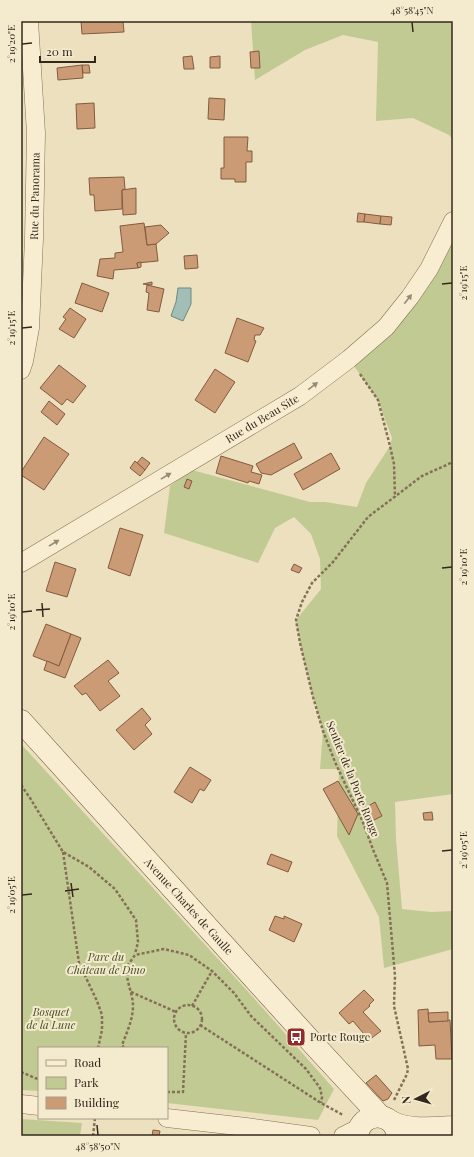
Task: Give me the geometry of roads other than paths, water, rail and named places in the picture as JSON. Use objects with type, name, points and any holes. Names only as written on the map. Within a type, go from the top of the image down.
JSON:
[{"type":"main road","name":"Avenue Charles de Gaulle","points":[[21,721],[356,1092],[361,1106],[375,1128]]},
{"type":"main road","points":[[375,1128],[400,1126],[426,1128],[453,1127]]},
{"type":"street","name":"Rue du Panorama","points":[[21,370],[30,328],[34,239],[36,133],[29,21]]},
{"type":"street","name":"Rue du Beau Site","points":[[21,563],[300,396],[349,359],[386,327],[410,297],[429,269],[453,221]]},
{"type":"street","points":[[21,1104],[38,1106]]},
{"type":"street","points":[[168,1118],[311,1136]]},
{"type":"water","points":[[178,288],[191,288],[191,304],[183,321],[171,316],[176,302]]},
{"type":"place","name":"Porte Rouge","points":[[296,1037]]},
{"type":"park label","name":"Parc du Château de Dino","points":[[106,963]]},
{"type":"park label","name":"Bosquet de la Lune","points":[[51,1018]]}]
